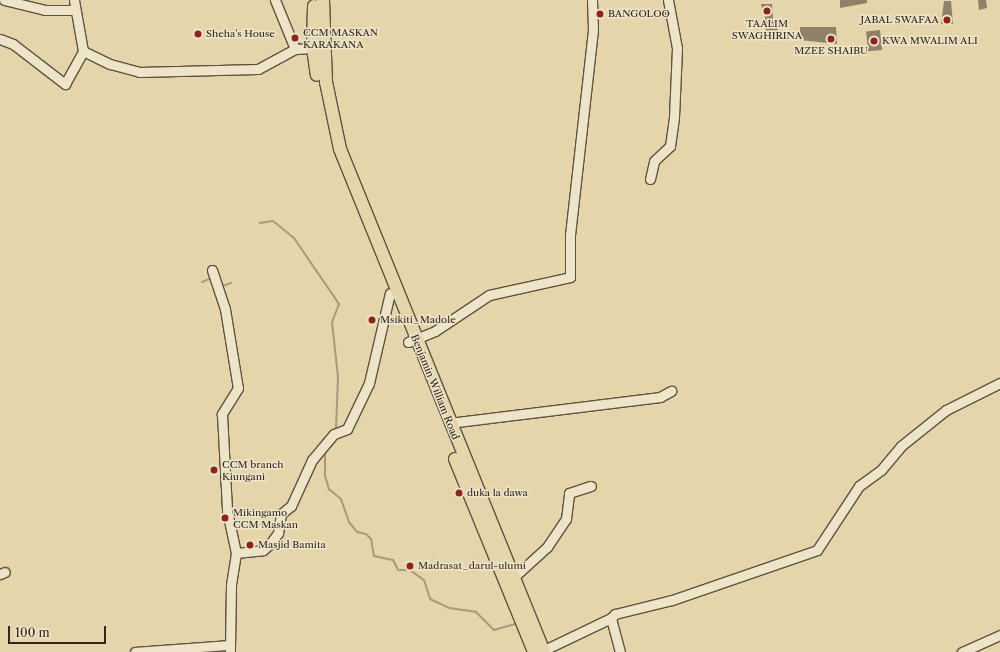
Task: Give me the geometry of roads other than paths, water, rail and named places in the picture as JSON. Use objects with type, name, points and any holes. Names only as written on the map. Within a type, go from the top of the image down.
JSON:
[{"type":"main road","name":"Benjamin William Road","points":[[314,0],[314,48],[334,151],[390,293],[449,423],[514,577],[540,652]]},
{"type":"main road","name":"Benjamin William Road","points":[[323,0],[326,82],[340,149],[412,341],[540,652]]},
{"type":"street","points":[[4,0],[45,10],[75,10]]},
{"type":"street","points":[[0,39],[13,44],[65,84],[83,51],[74,0]]},
{"type":"street","points":[[275,0],[295,49]]},
{"type":"street","points":[[412,341],[435,331],[489,296],[570,277],[570,235],[593,29],[592,0]]},
{"type":"street","points":[[650,179],[654,161],[670,146],[674,117],[677,48],[668,0]]},
{"type":"street","points":[[83,51],[110,64],[139,72],[258,69],[295,49],[314,48]]},
{"type":"street","points":[[135,652],[230,648],[231,585],[236,553],[228,511],[222,414],[238,388],[225,309],[212,270]]},
{"type":"street","points":[[236,553],[263,550],[270,544],[278,533],[282,514],[291,506],[303,474],[335,434],[347,429],[360,396],[366,392],[390,293]]},
{"type":"street","points":[[540,652],[611,618],[615,614],[672,600],[817,550],[859,486],[881,470],[901,446],[946,410],[1000,383]]},
{"type":"street","points":[[449,423],[660,397],[671,391]]},
{"type":"street","points":[[514,577],[547,547],[566,519],[569,492],[591,486]]},
{"type":"street","points":[[611,618],[620,652]]},
{"type":"street","points":[[962,652],[1000,635]]},
{"type":"waterway","points":[[260,223],[273,221],[294,238],[339,304],[332,322],[338,377],[336,430]]},
{"type":"waterway","points":[[202,282],[212,278]]},
{"type":"waterway","points":[[220,287],[231,283]]},
{"type":"waterway","points":[[325,451],[325,476],[329,489],[341,499],[349,522],[357,532],[366,534],[371,539],[374,556],[393,560],[398,570],[410,570],[424,580],[430,599],[449,608],[476,612],[494,630],[515,624]]},
{"type":"place","name":"TAALIM SWAGHIRINA","points":[[767,11]]},
{"type":"place","name":"BANGOLOO","points":[[600,14]]},
{"type":"place","name":"JABAL SWAFAA","points":[[947,20]]},
{"type":"place","name":"Sheha's House","points":[[198,34]]},
{"type":"place","name":"CCM MASKAN KARAKANA","points":[[295,38]]},
{"type":"place","name":"MZEE SHAIBU","points":[[831,39]]},
{"type":"place","name":"KWA MWALIM ALI","points":[[874,41]]},
{"type":"place","name":"Msikiti_Madole","points":[[372,320]]},
{"type":"place","name":"CCM branch Kiungani","points":[[214,470]]},
{"type":"place","name":"duka la dawa","points":[[459,493]]},
{"type":"place","name":"Mikingamo CCM Maskan","points":[[225,518]]},
{"type":"place","name":"Masjid Bamita","points":[[250,545]]},
{"type":"place","name":"Madrasat_darul-ulumi","points":[[410,566]]}]
